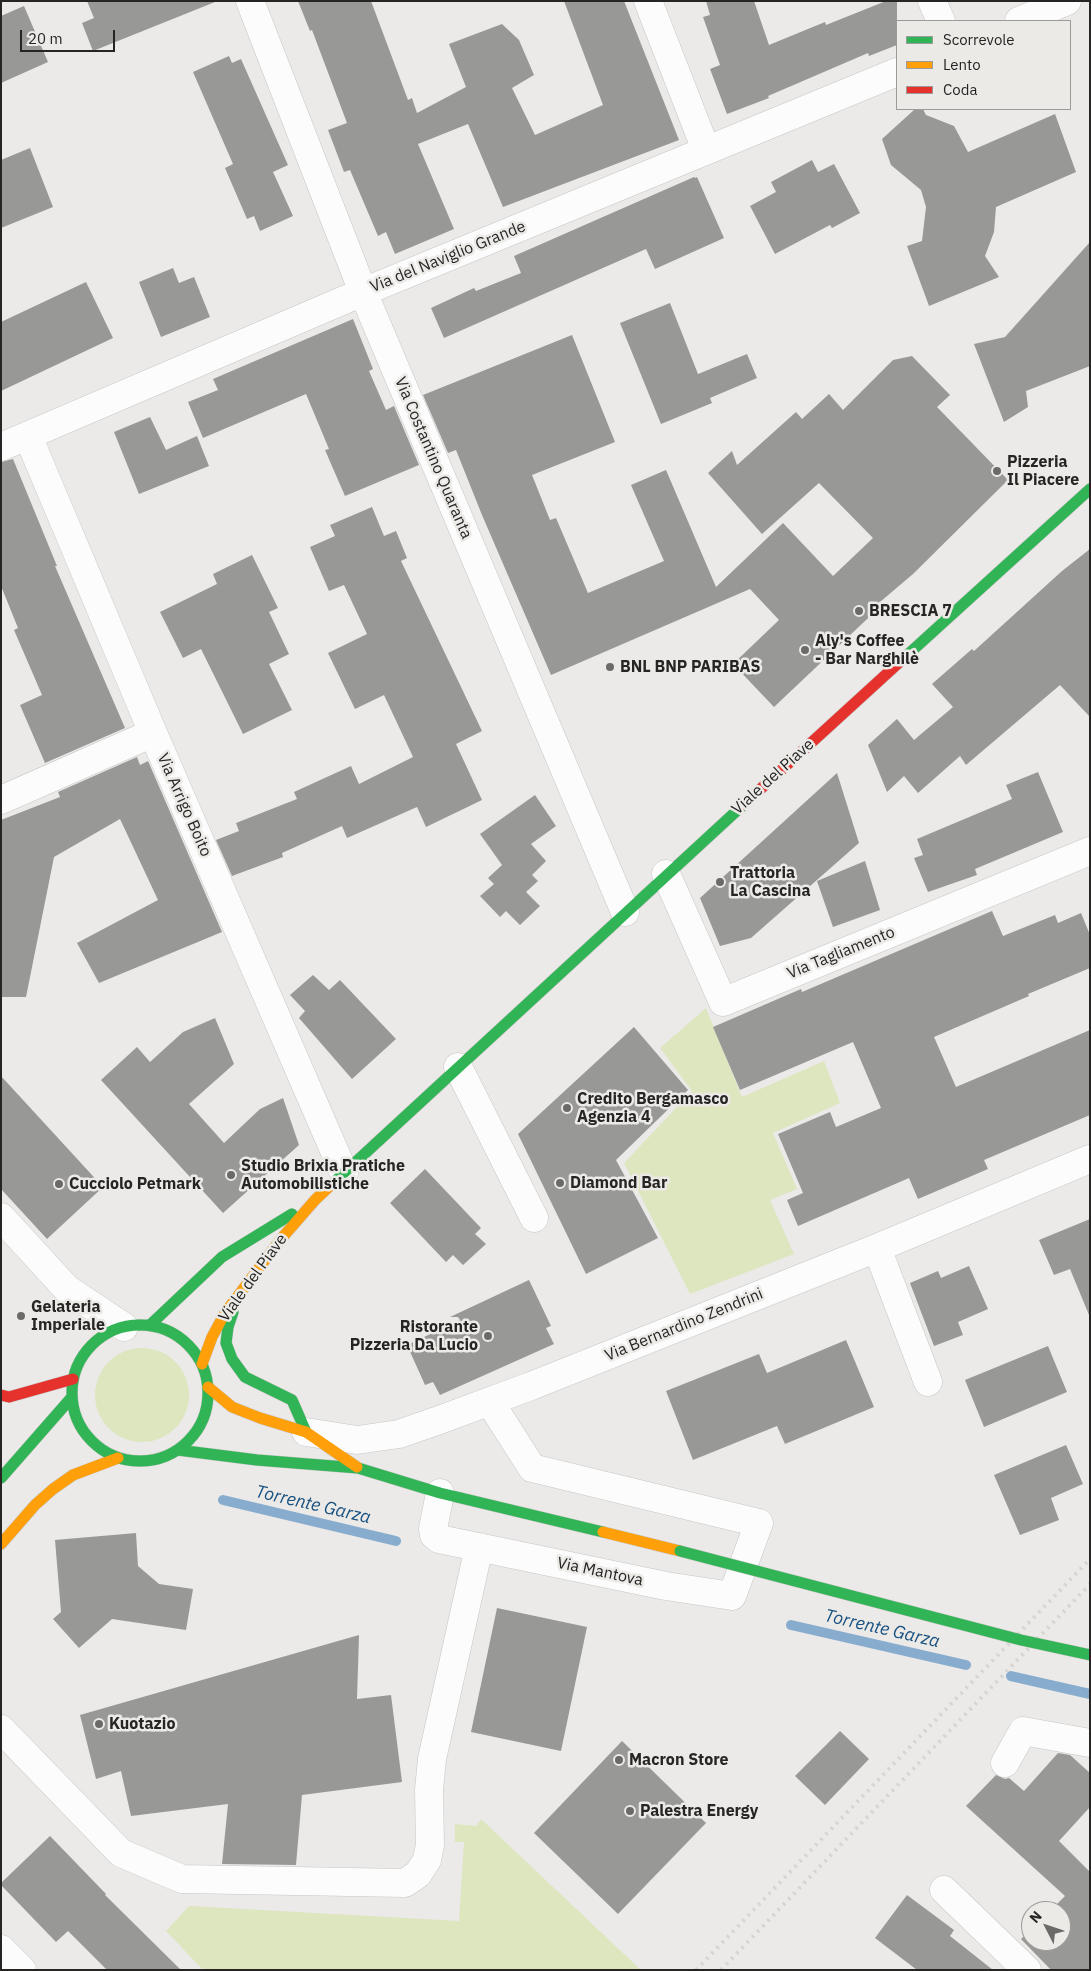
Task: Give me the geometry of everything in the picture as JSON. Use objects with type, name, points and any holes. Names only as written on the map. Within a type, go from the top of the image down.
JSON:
[{"type":"main road","name":"Viale del Piave","points":[[202,1364],[220,1321],[240,1291],[315,1200],[666,874],[1090,489]]},
{"type":"main road","name":"Viale del Piave","points":[[137,1326],[222,1257],[315,1200]]},
{"type":"main road","points":[[240,1291],[228,1327],[226,1343],[232,1359],[245,1377],[292,1400],[306,1432]]},
{"type":"main road","points":[[137,1326],[172,1332],[190,1345],[202,1364],[208,1387],[208,1405],[202,1423],[192,1438],[178,1450],[164,1457],[149,1461],[133,1461],[118,1458],[100,1448],[86,1434],[76,1417],[72,1397],[73,1380],[80,1361],[91,1346],[106,1334],[137,1326]]},
{"type":"main road","points":[[1,1395],[9,1397],[73,1380]]},
{"type":"main road","points":[[208,1387],[232,1407],[306,1432],[358,1468]]},
{"type":"main road","points":[[1,1478],[72,1397]]},
{"type":"main road","points":[[178,1450],[257,1460],[358,1468],[440,1493],[680,1551],[1021,1640],[1090,1656]]},
{"type":"main road","points":[[1,1544],[35,1505],[53,1489],[73,1475],[118,1458]]},
{"type":"street","name":"Via Costantino Quaranta","points":[[250,1],[363,292],[625,912]]},
{"type":"street","points":[[648,1],[706,150]]},
{"type":"street","points":[[932,1],[941,20]]},
{"type":"street","points":[[1021,20],[1067,1]]},
{"type":"street","name":"Via del Naviglio Grande","points":[[1,447],[363,292],[896,72]]},
{"type":"street","name":"Via Arrigo Boito","points":[[28,436],[153,733],[344,1173]]},
{"type":"street","points":[[1,800],[153,733]]},
{"type":"street","name":"Via Tagliamento","points":[[666,874],[722,1002],[1090,851]]},
{"type":"street","points":[[458,1067],[534,1218]]},
{"type":"street","name":"Via Bernardino Zendrini","points":[[306,1432],[357,1440],[399,1434],[490,1402],[877,1248],[1090,1159]]},
{"type":"street","points":[[1,1217],[67,1290],[137,1326]]},
{"type":"street","points":[[877,1248],[928,1382]]},
{"type":"street","name":"Via Mantova","points":[[440,1493],[433,1529],[434,1535],[439,1539],[666,1586],[732,1596],[758,1523],[532,1468],[490,1402]]},
{"type":"street","points":[[1,1729],[121,1853],[182,1879],[405,1883],[418,1874],[428,1852],[432,1759],[479,1547]]},
{"type":"street","points":[[1005,1763],[1023,1731],[1090,1743]]},
{"type":"street","points":[[944,1890],[1028,1970]]},
{"type":"street","points":[[1,1949],[22,1970]]},
{"type":"green space","points":[[706,1008],[742,1097],[824,1061],[840,1103],[773,1133],[797,1189],[770,1200],[794,1254],[690,1294],[624,1163],[692,1091],[660,1048]]},
{"type":"green space","points":[[142,1348],[160,1351],[175,1362],[186,1377],[189,1395],[186,1413],[175,1428],[160,1439],[142,1442],[124,1439],[109,1428],[98,1413],[95,1395],[98,1377],[109,1362],[124,1351]]},
{"type":"green space","points":[[481,1819],[641,1970],[203,1970],[166,1931],[189,1906],[459,1921],[464,1842],[455,1842],[455,1824],[476,1826]]},
{"type":"building","points":[[87,1],[215,2],[93,51],[82,23],[94,18]]},
{"type":"building","points":[[298,1],[371,1],[408,100],[412,98],[417,113],[466,87],[449,44],[502,24],[519,40],[534,75],[512,88],[535,135],[603,105],[564,1],[624,1],[679,140],[503,207],[468,124],[418,144],[454,229],[395,254],[386,232],[378,236],[350,170],[344,172],[328,130],[347,123],[312,30],[310,31]]},
{"type":"building","points":[[706,1],[754,1],[769,45],[825,22],[826,25],[886,1],[897,1],[896,45],[869,56],[868,53],[768,96],[769,98],[727,114],[710,69],[720,65],[703,17],[710,15]]},
{"type":"building","points":[[24,6],[48,62],[1,83],[1,16]]},
{"type":"building","points":[[229,56],[232,63],[241,59],[288,165],[273,172],[293,216],[260,231],[254,216],[247,219],[225,168],[233,164],[193,72]]},
{"type":"building","points":[[914,110],[924,110],[926,115],[954,126],[968,152],[1055,114],[1076,172],[996,207],[994,232],[985,256],[999,277],[929,306],[907,246],[922,241],[926,207],[921,190],[891,165],[882,139]]},
{"type":"building","points":[[30,148],[53,207],[1,228],[1,160]]},
{"type":"building","points":[[812,160],[818,172],[834,164],[860,213],[832,228],[830,225],[775,254],[750,206],[776,192],[771,182]]},
{"type":"building","points":[[697,177],[724,238],[655,269],[646,249],[444,338],[431,308],[474,288],[476,291],[521,273],[514,256]]},
{"type":"building","points":[[1090,242],[1090,366],[1026,391],[1028,407],[1004,422],[974,344],[1005,337]]},
{"type":"building","points":[[173,268],[179,283],[194,277],[210,317],[161,337],[139,282]]},
{"type":"building","points":[[86,282],[113,338],[1,391],[1,322]]},
{"type":"building","points":[[670,303],[698,374],[747,354],[757,378],[710,398],[712,403],[661,424],[620,323]]},
{"type":"building","points":[[353,319],[373,369],[369,371],[386,410],[394,406],[419,465],[345,496],[325,450],[329,449],[306,394],[203,438],[188,402],[218,390],[213,379]]},
{"type":"building","points":[[572,335],[615,442],[532,475],[550,520],[556,518],[588,593],[664,561],[631,485],[666,470],[716,587],[783,523],[833,576],[873,538],[819,483],[762,534],[708,473],[732,451],[737,465],[796,412],[802,419],[829,394],[843,410],[893,360],[912,356],[950,395],[937,407],[1008,480],[913,574],[880,602],[883,604],[774,707],[733,664],[779,620],[750,589],[551,675],[456,450],[448,453],[423,395]]},
{"type":"building","points":[[150,417],[166,450],[197,436],[209,466],[139,494],[114,432]]},
{"type":"building","points":[[13,459],[57,566],[55,566],[125,728],[45,763],[20,705],[42,695],[14,630],[18,628],[1,586],[1,462]]},
{"type":"building","points":[[372,507],[384,536],[396,531],[407,558],[401,561],[482,731],[456,744],[482,800],[426,827],[417,807],[347,838],[342,826],[282,853],[283,857],[232,876],[216,840],[239,831],[236,823],[297,799],[294,792],[351,766],[359,784],[413,757],[384,695],[355,709],[328,653],[367,634],[344,585],[329,591],[310,547],[335,536],[330,525]]},
{"type":"building","points":[[1090,549],[1090,717],[1060,685],[966,765],[960,756],[918,793],[904,776],[887,792],[868,745],[897,719],[914,740],[953,707],[932,684],[972,649],[974,651],[1062,571]]},
{"type":"building","points":[[252,555],[278,608],[269,612],[289,654],[269,664],[292,710],[243,734],[201,649],[183,658],[160,612],[217,584],[213,574]]},
{"type":"building","points":[[137,757],[140,765],[148,761],[222,932],[99,983],[77,943],[158,900],[120,819],[54,857],[26,997],[1,997],[1,820],[60,797],[58,792]]},
{"type":"building","points":[[1038,772],[1063,832],[975,869],[977,875],[928,892],[914,858],[923,855],[917,839],[1012,799],[1006,785]]},
{"type":"building","points":[[837,773],[859,843],[751,938],[720,946],[700,898]]},
{"type":"building","points":[[535,795],[556,826],[531,844],[546,861],[532,875],[538,881],[526,892],[540,906],[520,925],[506,911],[500,917],[480,896],[494,884],[488,878],[502,865],[480,834]]},
{"type":"building","points":[[865,861],[880,910],[833,927],[817,881]]},
{"type":"building","points":[[992,911],[1003,936],[1055,915],[1058,923],[1081,913],[1090,935],[1090,968],[934,1037],[956,1087],[1090,1030],[1090,1115],[984,1160],[988,1169],[918,1199],[909,1178],[798,1226],[787,1200],[803,1193],[778,1134],[830,1112],[836,1127],[881,1108],[853,1042],[740,1090],[713,1027],[801,989],[802,992]]},
{"type":"building","points":[[313,975],[329,990],[340,980],[396,1039],[352,1079],[299,1018],[305,1011],[290,995]]},
{"type":"building","points":[[215,1018],[234,1064],[189,1104],[224,1143],[260,1109],[283,1098],[299,1145],[223,1213],[101,1080],[137,1047],[150,1062],[183,1032]]},
{"type":"building","points":[[634,1027],[688,1090],[616,1160],[658,1238],[586,1274],[518,1134]]},
{"type":"building","points":[[1,1076],[103,1187],[47,1239],[1,1189]]},
{"type":"building","points":[[425,1169],[481,1228],[475,1234],[486,1244],[463,1265],[453,1255],[446,1262],[390,1203]]},
{"type":"building","points":[[1090,1219],[1089,1315],[1070,1269],[1054,1275],[1039,1240]]},
{"type":"building","points":[[969,1266],[988,1309],[958,1322],[963,1335],[934,1346],[910,1283],[938,1271],[941,1278]]},
{"type":"building","name":"Ristorante Pizzeria Da Lucio","points":[[529,1280],[551,1326],[546,1328],[554,1344],[440,1395],[433,1382],[425,1385],[407,1345],[460,1320],[458,1317],[450,1317]]},
{"type":"building","points":[[846,1340],[874,1407],[785,1444],[777,1426],[693,1460],[666,1391],[759,1354],[767,1373]]},
{"type":"building","points":[[1048,1346],[1067,1392],[984,1427],[965,1380]]},
{"type":"building","points":[[1066,1445],[1083,1484],[1051,1498],[1059,1520],[1020,1535],[994,1475]]},
{"type":"building","points":[[136,1533],[138,1566],[159,1584],[193,1589],[186,1630],[112,1619],[79,1648],[53,1619],[61,1612],[55,1540]]},
{"type":"building","points":[[497,1608],[587,1627],[561,1751],[471,1732]]},
{"type":"building","points":[[359,1635],[357,1699],[391,1695],[402,1782],[302,1795],[296,1865],[222,1864],[228,1804],[131,1816],[121,1771],[96,1779],[80,1715]]},
{"type":"building","points":[[840,1731],[869,1759],[825,1805],[795,1776]]},
{"type":"building","points":[[622,1741],[706,1823],[618,1914],[534,1833]]},
{"type":"building","points":[[1058,1753],[1070,1755],[1090,1773],[1090,1807],[1059,1841],[1090,1872],[1090,1970],[1051,1970],[1033,1951],[1071,1951],[1071,1901],[1060,1901],[1065,1896],[966,1806],[996,1775],[1005,1779],[1009,1778],[1024,1791]]},
{"type":"building","points":[[50,1836],[105,1895],[181,1970],[107,1970],[68,1931],[56,1942],[1,1885]]},
{"type":"building","points":[[907,1895],[954,1930],[950,1936],[993,1970],[917,1970],[875,1938]]},
{"type":"waterway","name":"Torrente Garza","points":[[223,1500],[396,1541]]},
{"type":"waterway","name":"Torrente Garza","points":[[791,1625],[966,1665]]},
{"type":"waterway","name":"Torrente Garza","points":[[1011,1676],[1090,1694]]},
{"type":"railway","points":[[696,1970],[1090,1559]]},
{"type":"railway","points":[[721,1970],[1090,1584]]},
{"type":"traffic: fast","points":[[904,658],[1090,489]]},
{"type":"traffic: fast","points":[[334,1182],[743,805]]},
{"type":"traffic: fast","points":[[150,1325],[222,1257],[292,1214]]},
{"type":"traffic: fast","points":[[233,1312],[228,1327],[226,1343],[232,1359],[245,1377],[292,1400],[306,1432]]},
{"type":"traffic: fast","points":[[140,1325],[166,1330],[178,1336],[188,1345],[197,1355],[203,1367],[208,1393],[203,1419],[197,1431],[188,1441],[178,1450],[166,1456],[140,1461],[114,1456],[102,1450],[92,1441],[83,1431],[77,1419],[72,1393],[77,1367],[83,1355],[92,1345],[102,1336],[114,1330],[140,1325]]},
{"type":"traffic: fast","points":[[1,1478],[72,1397]]},
{"type":"traffic: fast","points":[[178,1450],[257,1460],[358,1468],[440,1493],[603,1532]]},
{"type":"traffic: fast","points":[[680,1551],[1021,1640],[1090,1655]]},
{"type":"traffic: slow","points":[[202,1364],[212,1337],[225,1313],[281,1239],[315,1200],[334,1182]]},
{"type":"traffic: slow","points":[[208,1387],[232,1407],[306,1432],[357,1467]]},
{"type":"traffic: slow","points":[[1,1544],[35,1505],[53,1489],[73,1475],[118,1458]]},
{"type":"traffic: slow","points":[[603,1532],[680,1551]]},
{"type":"traffic: jam","points":[[743,805],[904,658]]},
{"type":"traffic: jam","points":[[1,1395],[9,1397],[73,1379]]},
{"type":"place","name":"Pizzeria Il Piacere","points":[[997,471]]},
{"type":"place","name":"BRESCIA 7","points":[[859,611]]},
{"type":"place","name":"Aly's Coffee - Bar Narghilè","points":[[805,650]]},
{"type":"place","name":"BNL BNP PARIBAS","points":[[610,667]]},
{"type":"place","name":"Trattoria La Cascina","points":[[720,882]]},
{"type":"place","name":"Credito Bergamasco Agenzia 4","points":[[567,1108]]},
{"type":"place","name":"Studio Brixia Pratiche Automobilistiche","points":[[231,1175]]},
{"type":"place","name":"Diamond Bar","points":[[560,1183]]},
{"type":"place","name":"Cucciolo Petmark","points":[[59,1184]]},
{"type":"place","name":"Gelateria Imperiale","points":[[21,1316]]},
{"type":"place","name":"Ristorante Pizzeria Da Lucio","points":[[488,1336]]},
{"type":"place","name":"Kuotazio","points":[[99,1724]]},
{"type":"place","name":"Macron Store","points":[[619,1760]]},
{"type":"place","name":"Palestra Energy","points":[[630,1811]]}]
